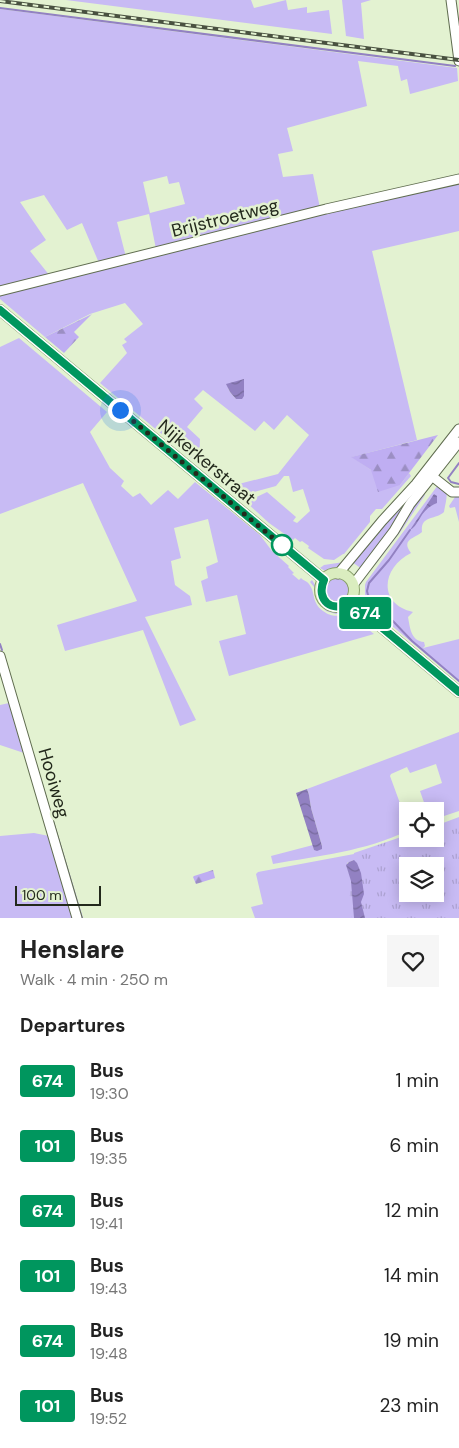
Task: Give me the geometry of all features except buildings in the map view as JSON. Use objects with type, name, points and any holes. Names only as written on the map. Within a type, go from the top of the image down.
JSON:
[{"type":"main road","name":"Nijkerkerstraat","points":[[0,310],[324,580]]},
{"type":"main road","points":[[338,574],[350,579],[354,590],[350,601],[344,606],[337,607],[330,606],[324,601],[321,587],[324,580],[338,574]]},
{"type":"main road","points":[[350,601],[459,692]]},
{"type":"street","points":[[451,0],[459,61]]},
{"type":"street","name":"Brijstroetweg","points":[[0,291],[326,209],[459,178]]},
{"type":"street","points":[[353,585],[394,531],[459,429]]},
{"type":"street","points":[[338,574],[382,521],[459,442]]},
{"type":"street","points":[[429,474],[452,492],[459,492]]},
{"type":"street","name":"Hooiweg","points":[[0,656],[77,918]]},
{"type":"green space","points":[[66,0],[251,0],[254,8],[286,0],[288,10],[307,7],[307,13],[329,10],[332,34]]},
{"type":"green space","points":[[342,0],[371,0],[361,3],[364,39],[346,36]]},
{"type":"green space","points":[[0,9],[457,68],[458,81],[410,94],[407,79],[401,81],[398,66],[358,61],[367,106],[287,128],[293,151],[278,154],[283,177],[313,174],[320,208],[156,249],[149,214],[117,222],[126,257],[99,263],[82,223],[67,230],[44,195],[20,202],[46,240],[30,251],[50,276],[0,287]],"holes":[[[167,176],[169,184],[179,182],[185,204],[150,213],[143,182]]]},
{"type":"green space","points":[[459,181],[459,231],[372,251],[417,440],[352,457],[371,470],[400,485],[409,473],[411,476],[382,509],[376,509],[370,516],[370,522],[344,554],[334,560],[324,559],[308,548],[309,546],[302,541],[300,542],[295,538],[293,540],[269,523],[246,502],[267,492],[296,517],[293,521],[297,523],[310,511],[303,489],[293,492],[289,476],[284,476],[276,486],[239,496],[228,488],[278,474],[309,435],[287,415],[274,430],[264,421],[255,431],[203,390],[194,399],[203,408],[187,427],[200,439],[199,465],[100,383],[127,353],[122,345],[127,342],[124,339],[143,324],[125,303],[90,314],[45,337],[0,299],[0,294]],"holes":[[[244,380],[244,396],[236,399],[228,388]]]},
{"type":"green space","points":[[92,314],[74,332],[79,337],[64,353],[45,337]]},
{"type":"green space","points":[[19,338],[107,412],[90,432],[110,468],[124,481],[121,486],[133,497],[140,493],[151,505],[168,490],[178,499],[195,482],[260,535],[272,551],[289,566],[294,573],[292,574],[299,580],[301,578],[308,583],[319,608],[334,616],[345,615],[352,617],[374,634],[229,676],[219,641],[246,634],[237,595],[206,602],[201,581],[208,578],[206,567],[218,562],[208,519],[174,528],[181,558],[171,561],[175,585],[190,596],[192,605],[145,617],[196,720],[180,726],[143,630],[65,651],[57,625],[137,601],[83,483],[0,514],[0,347]]},
{"type":"green space","points":[[438,435],[400,485],[378,492],[371,470],[351,457]]},
{"type":"green space","points":[[438,485],[446,489],[447,498],[444,512],[426,520],[423,523],[422,532],[408,542],[407,545],[411,553],[401,559],[394,567],[389,576],[388,585],[389,594],[393,601],[401,608],[413,612],[408,617],[411,629],[416,639],[424,642],[425,646],[423,648],[459,639],[459,682],[391,625],[365,597],[366,582]]},
{"type":"green space","points":[[420,489],[362,569],[352,562],[401,504]]},
{"type":"green space","points":[[423,491],[425,495],[375,565],[375,560]]},
{"type":"green space","points":[[457,494],[459,494],[459,522],[455,507],[450,508],[449,506]]},
{"type":"green space","points":[[344,562],[335,571],[327,572],[320,568],[324,565]]},
{"type":"green space","points":[[337,578],[346,582],[350,591],[346,600],[337,604],[328,600],[324,591],[328,582]]},
{"type":"green space","points":[[312,580],[319,599],[324,606],[354,613],[336,614],[326,611],[318,602],[314,587],[310,582]]},
{"type":"green space","points":[[9,703],[24,753],[0,745],[0,705]]},
{"type":"green space","points":[[459,732],[459,811],[444,816],[444,802],[424,802],[420,791],[442,783],[436,764],[410,773],[407,767],[390,776],[400,802],[399,834],[358,848],[273,864],[271,856],[313,845],[314,850],[322,846],[307,789]]},
{"type":"green space","points":[[459,817],[459,918],[352,918],[347,874],[352,868],[354,853],[399,838],[399,847],[444,847],[444,823]]},
{"type":"green space","points":[[34,833],[49,836],[73,918],[0,918],[0,836]]},
{"type":"green space","points":[[354,854],[354,860],[347,863],[354,918],[255,918],[251,907],[263,904],[256,874],[258,872]]},
{"type":"green space","points":[[213,870],[215,878],[196,884],[194,876]]},
{"type":"water","points":[[244,379],[244,396],[242,399],[236,399],[226,384]]},
{"type":"water","points":[[434,494],[437,496],[437,503],[423,513],[416,525],[410,530]]},
{"type":"water","points":[[307,789],[322,846],[322,849],[317,851],[314,850],[296,793]]},
{"type":"water","points":[[354,860],[361,873],[364,894],[361,902],[365,918],[354,918],[351,881],[346,865]]},
{"type":"waterway","points":[[0,8],[455,66]]},
{"type":"waterway","points":[[459,463],[448,478],[451,482],[459,484]]},
{"type":"waterway","points":[[410,530],[389,560],[369,583],[368,595],[412,641],[459,681]]},
{"type":"waterway","points":[[0,644],[2,650]]},
{"type":"waterway","points":[[37,768],[82,918]]},
{"type":"railway","points":[[0,1],[459,60]]},
{"type":"bus line","name":"674","points":[[0,310],[324,580],[321,594],[324,601],[330,606],[344,606],[350,601],[459,692]]},
{"type":"route","points":[[120,410],[285,548],[282,545]]}]
